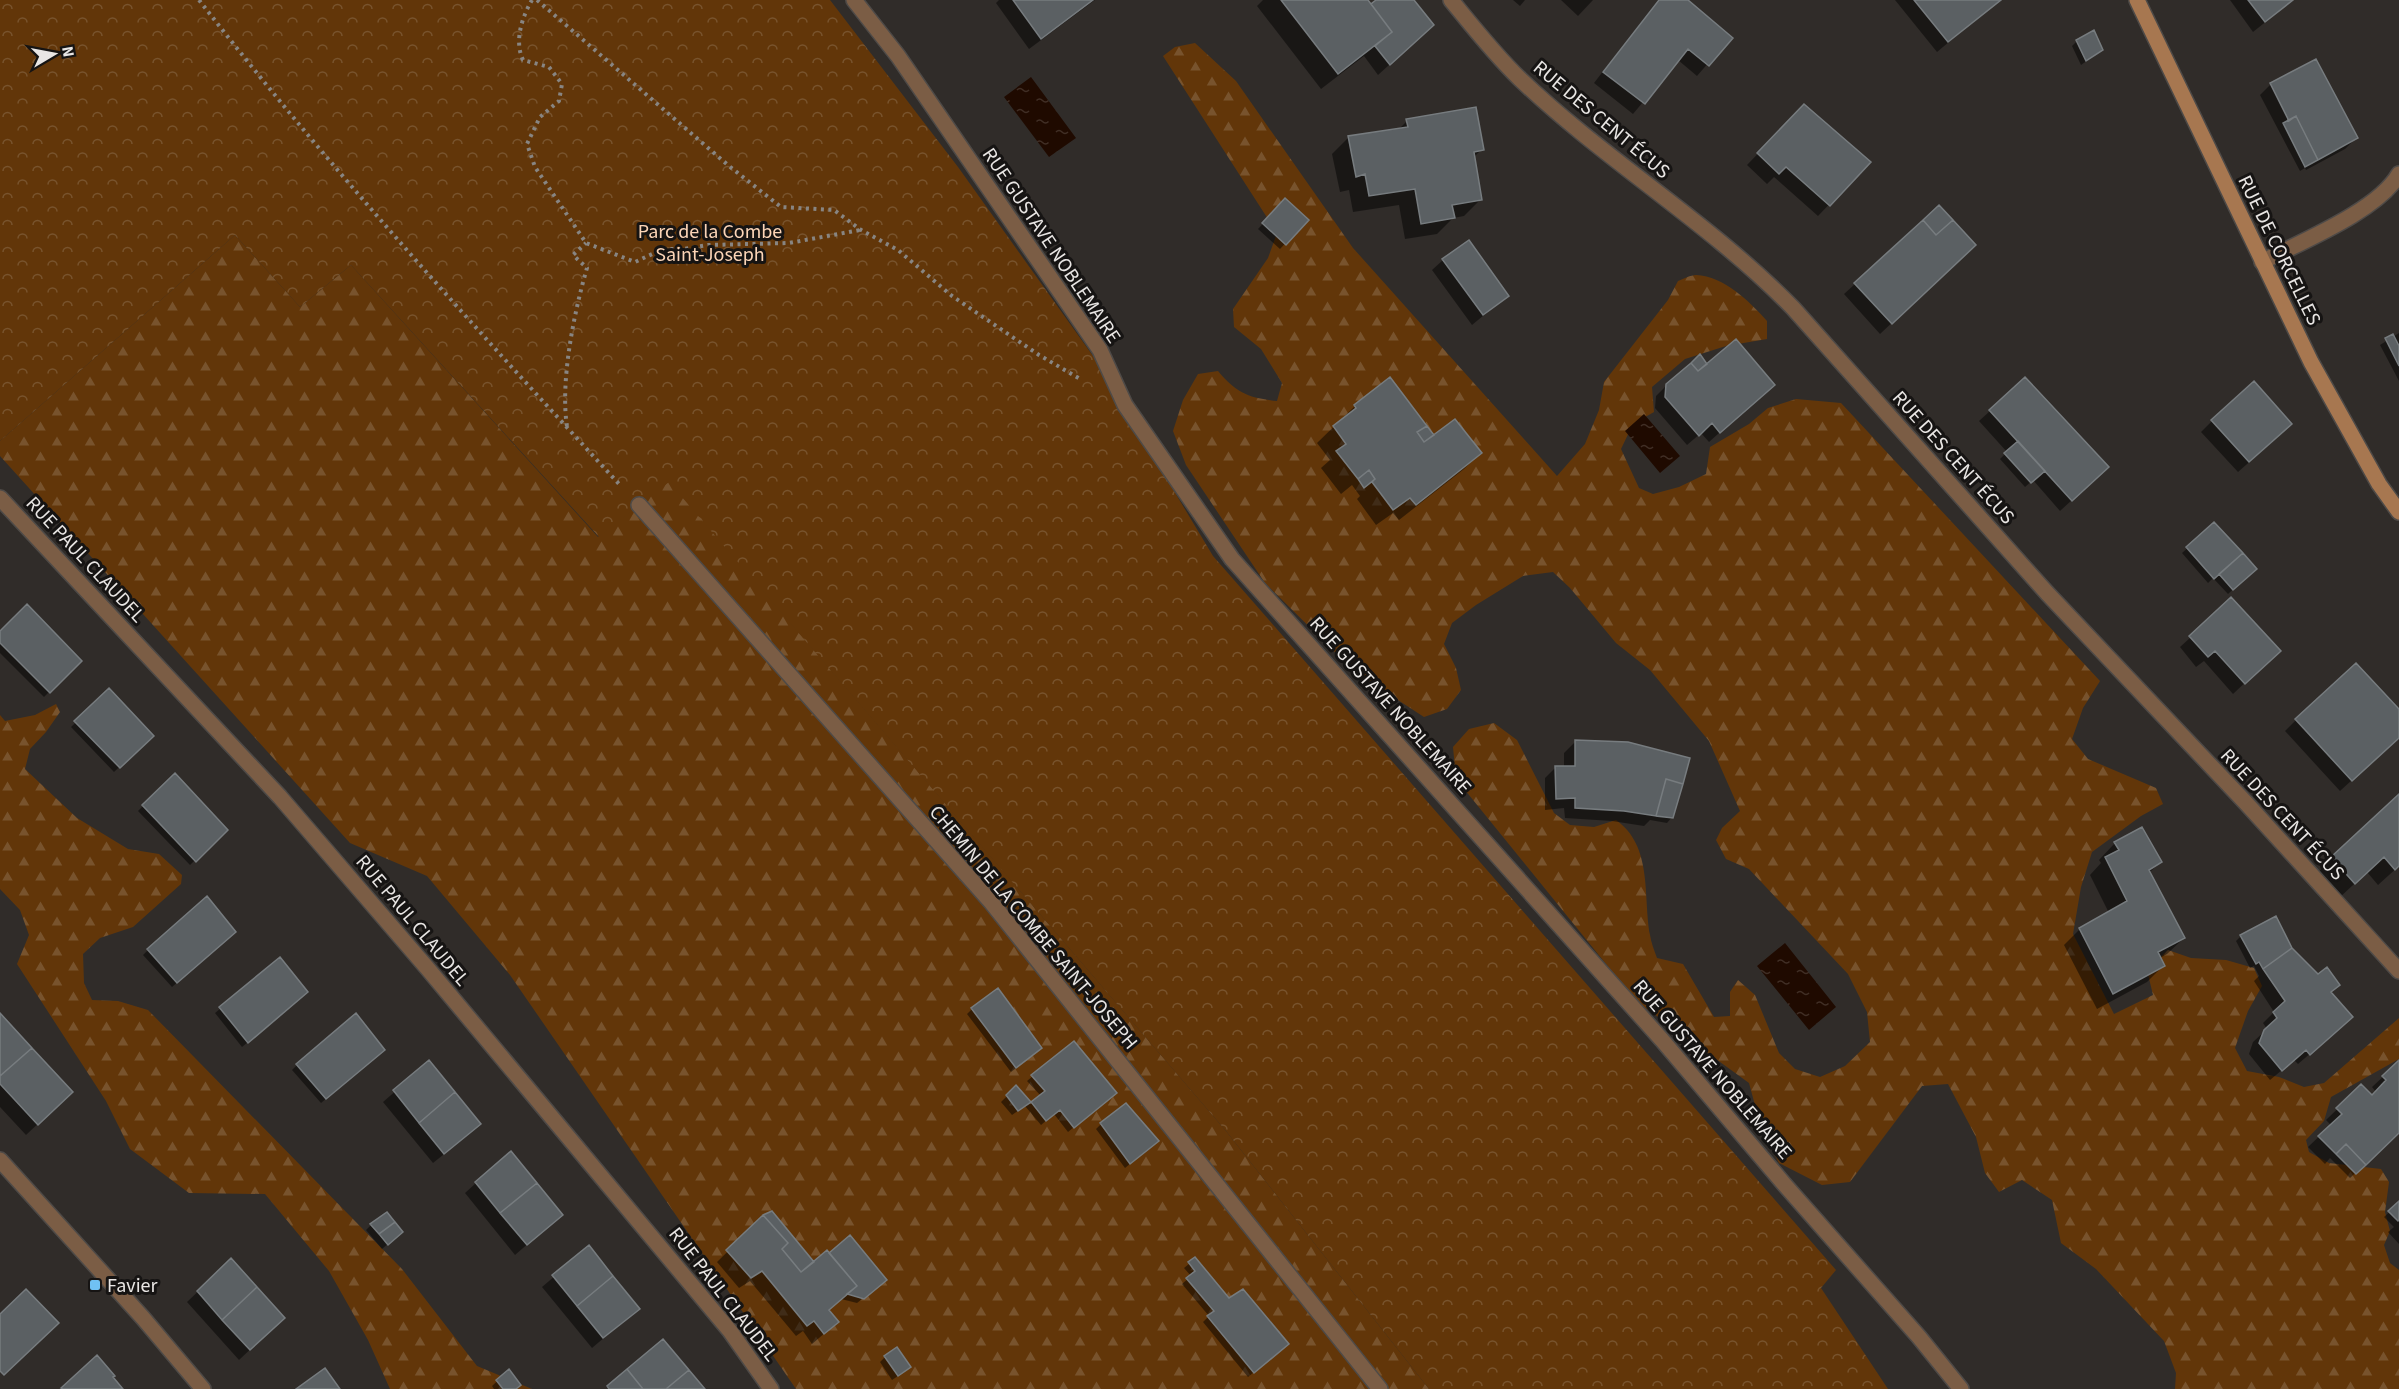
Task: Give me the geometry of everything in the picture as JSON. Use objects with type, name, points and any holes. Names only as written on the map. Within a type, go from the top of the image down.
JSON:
[{"type":"main road","name":"RUE DE CORCELLES","points":[[2137,0],[2262,262],[2344,424],[2379,484],[2399,512]]},
{"type":"street","name":"RUE GUSTAVE NOBLEMAIRE","points":[[854,0],[898,56],[1100,350],[1125,405],[1232,559],[1662,1040],[1784,1184],[1919,1337],[1961,1389]]},
{"type":"street","name":"RUE DES CENT ÉCUS","points":[[1451,0],[1519,78],[1576,129],[1759,274],[1793,308],[2047,593],[2246,803],[2399,971]]},
{"type":"street","points":[[2262,262],[2377,199],[2393,184],[2399,174]]},
{"type":"street","name":"RUE PAUL CLAUDEL","points":[[0,498],[280,797],[359,888],[730,1331],[771,1389]]},
{"type":"street","name":"CHEMIN DE LA COMBE SAINT-JOSEPH","points":[[639,505],[991,902],[1380,1389]]},
{"type":"street","points":[[0,1160],[143,1318],[203,1389]]},
{"type":"path","points":[[199,0],[235,47],[380,217],[548,408],[639,505]]},
{"type":"path","points":[[861,230],[789,243],[708,245],[663,249],[635,262],[586,243],[535,167],[526,144],[540,117],[559,101],[562,84],[549,67],[523,60],[518,49],[524,14],[535,0],[729,166],[781,207],[834,210],[861,230],[898,250],[952,296],[1029,348],[1125,405]]},
{"type":"path","points":[[568,428],[564,408],[575,308],[587,268],[573,255],[586,243]]},
{"type":"green space","name":"Parc de la Combe Saint-Joseph","points":[[0,0],[830,0],[958,167],[1093,356],[1213,556],[1836,1270],[1821,1288],[1888,1389],[1429,1389],[1226,1131],[669,482],[599,537],[351,265],[300,307],[235,235],[0,441]]},
{"type":"green space","points":[[1195,43],[1236,81],[1353,248],[1557,476],[1585,444],[1599,410],[1604,382],[1668,300],[1678,281],[1696,275],[1717,280],[1736,291],[1767,321],[1767,339],[1726,346],[1685,359],[1652,387],[1654,412],[1633,424],[1621,449],[1639,488],[1653,494],[1679,487],[1706,474],[1710,447],[1749,424],[1768,408],[1796,399],[1841,403],[2100,681],[2083,708],[2072,739],[2088,759],[2156,788],[2163,804],[2141,816],[2092,852],[2081,887],[2073,934],[2114,1014],[2153,995],[2147,970],[2168,950],[2191,958],[2226,960],[2254,968],[2262,986],[2248,1011],[2235,1048],[2247,1071],[2279,1077],[2304,1087],[2324,1083],[2399,1018],[2399,1059],[2331,1097],[2324,1121],[2306,1140],[2309,1152],[2329,1163],[2381,1169],[2389,1182],[2385,1212],[2390,1231],[2384,1245],[2390,1263],[2399,1270],[2399,1389],[2175,1389],[2176,1373],[2164,1341],[2096,1269],[2061,1243],[2052,1200],[2022,1180],[1999,1192],[1985,1173],[1976,1137],[1948,1084],[1922,1086],[1850,1182],[1822,1185],[1779,1163],[1762,1131],[1749,1083],[1636,1001],[1456,779],[1453,747],[1469,729],[1494,723],[1517,740],[1554,813],[1570,825],[1594,827],[1616,820],[1628,831],[1636,843],[1641,858],[1650,935],[1657,958],[1683,964],[1714,1017],[1730,1016],[1730,992],[1738,980],[1755,995],[1779,1053],[1795,1069],[1820,1077],[1845,1066],[1870,1042],[1867,1012],[1848,974],[1749,869],[1726,859],[1716,840],[1722,828],[1740,811],[1709,741],[1650,670],[1616,643],[1570,588],[1553,572],[1523,576],[1452,623],[1444,644],[1456,668],[1461,690],[1447,709],[1424,717],[1355,672],[1265,583],[1186,465],[1173,431],[1183,400],[1198,374],[1218,371],[1231,385],[1244,393],[1277,401],[1282,383],[1261,349],[1234,327],[1233,309],[1268,258],[1277,233],[1163,56],[1175,47]]},
{"type":"green space","points":[[235,235],[300,307],[351,265],[598,537],[669,481],[1226,1131],[1429,1389],[796,1389],[510,975],[427,876],[350,843],[0,456],[0,441]]},
{"type":"green space","points":[[56,704],[60,712],[30,749],[25,769],[77,818],[128,849],[159,854],[182,875],[181,884],[133,927],[100,938],[83,954],[84,983],[92,1000],[118,1001],[148,1010],[402,1269],[477,1366],[532,1389],[390,1389],[368,1340],[329,1271],[265,1194],[189,1193],[130,1149],[106,1101],[17,964],[29,935],[20,910],[0,889],[0,715],[5,721],[35,715]]},
{"type":"water","points":[[1031,77],[1076,138],[1049,157],[1004,97]]},
{"type":"water","points":[[1644,414],[1680,456],[1660,473],[1625,431]]},
{"type":"water","points":[[1785,943],[1836,1007],[1809,1030],[1757,966]]},
{"type":"building","points":[[1013,0],[1093,0],[1041,39]]},
{"type":"building","points":[[1281,0],[1368,0],[1392,32],[1338,74]]},
{"type":"building","points":[[1376,0],[1414,0],[1434,25],[1390,65],[1375,46],[1392,32],[1371,4]]},
{"type":"building","points":[[1659,0],[1688,0],[1733,38],[1709,66],[1688,49],[1645,104],[1603,72]]},
{"type":"building","points":[[1914,0],[2001,0],[1948,42]]},
{"type":"building","points":[[2248,0],[2293,0],[2265,22]]},
{"type":"building","points":[[2094,30],[2103,50],[2086,61],[2076,40]]},
{"type":"building","points":[[2316,59],[2358,138],[2318,160],[2296,116],[2289,121],[2270,83]]},
{"type":"building","points":[[1804,104],[1871,162],[1830,206],[1786,167],[1779,174],[1757,153]]},
{"type":"building","points":[[1476,107],[1484,150],[1474,152],[1482,200],[1452,205],[1455,218],[1421,224],[1415,189],[1369,196],[1365,174],[1356,177],[1348,136],[1408,127],[1406,119]]},
{"type":"building","points":[[2296,116],[2318,160],[2305,167],[2283,123]]},
{"type":"building","points":[[1285,198],[1309,220],[1286,245],[1262,223]]},
{"type":"building","points":[[1939,205],[1953,220],[1936,235],[1923,220]]},
{"type":"building","points":[[1923,220],[1936,235],[1953,220],[1976,245],[1892,324],[1854,283]]},
{"type":"building","points":[[1469,240],[1509,296],[1483,315],[1442,259]]},
{"type":"building","points":[[2393,334],[2399,346],[2399,366],[2385,338]]},
{"type":"building","points":[[1736,339],[1775,385],[1720,433],[1712,423],[1699,436],[1665,397],[1666,384],[1691,363],[1698,371]]},
{"type":"building","points":[[1700,354],[1707,364],[1698,371],[1691,363]]},
{"type":"building","points":[[1390,377],[1427,426],[1417,432],[1424,442],[1455,419],[1482,453],[1416,505],[1410,498],[1393,510],[1372,482],[1375,479],[1369,470],[1358,479],[1336,451],[1346,444],[1333,426],[1356,408],[1354,405]]},
{"type":"building","points":[[2025,377],[2109,467],[2072,501],[1989,410]]},
{"type":"building","points":[[2254,381],[2292,424],[2249,462],[2211,420]]},
{"type":"building","points":[[1427,426],[1434,435],[1424,442],[1417,432]]},
{"type":"building","points":[[2018,441],[2045,471],[2031,483],[2004,453]]},
{"type":"building","points":[[1369,470],[1375,479],[1364,488],[1358,479]]},
{"type":"building","points":[[2214,522],[2243,553],[2214,579],[2186,547]]},
{"type":"building","points":[[2243,553],[2257,569],[2233,590],[2219,574]]},
{"type":"building","points":[[2231,597],[2281,651],[2245,684],[2215,651],[2208,657],[2189,636]]},
{"type":"building","points":[[27,604],[82,661],[50,693],[0,643],[0,631]]},
{"type":"building","points":[[2356,663],[2399,709],[2399,738],[2352,781],[2295,719]]},
{"type":"building","points":[[109,688],[154,736],[120,768],[74,721]]},
{"type":"building","points":[[1575,740],[1628,742],[1690,758],[1683,784],[1666,779],[1656,816],[1624,811],[1575,808],[1575,798],[1556,799],[1555,766],[1575,766]]},
{"type":"building","points":[[175,773],[228,830],[196,862],[142,805]]},
{"type":"building","points":[[1666,779],[1683,784],[1673,818],[1656,816]]},
{"type":"building","points":[[2399,794],[2399,866],[2395,870],[2384,857],[2355,884],[2331,857]]},
{"type":"building","points":[[2142,827],[2162,862],[2149,870],[2185,938],[2158,952],[2165,966],[2113,994],[2079,928],[2127,901],[2105,857],[2119,850],[2114,842]]},
{"type":"building","points":[[207,896],[236,932],[177,983],[147,949]]},
{"type":"building","points":[[2276,916],[2292,948],[2263,969],[2259,962],[2256,964],[2240,935]]},
{"type":"building","points":[[2292,948],[2318,974],[2327,967],[2340,985],[2331,992],[2353,1017],[2310,1055],[2306,1050],[2282,1071],[2259,1043],[2264,1030],[2277,1018],[2273,1012],[2285,1001],[2263,969]]},
{"type":"building","points":[[280,957],[308,992],[248,1043],[219,1007]]},
{"type":"building","points":[[998,988],[1042,1048],[1016,1068],[971,1008]]},
{"type":"building","points":[[0,1013],[32,1048],[0,1076]]},
{"type":"building","points":[[356,1013],[385,1050],[326,1099],[296,1064]]},
{"type":"building","points":[[1074,1041],[1117,1093],[1074,1128],[1060,1110],[1046,1121],[1031,1102],[1045,1091],[1031,1075]]},
{"type":"building","points":[[32,1048],[73,1092],[38,1125],[0,1084],[0,1076]]},
{"type":"building","points":[[429,1060],[455,1092],[419,1123],[393,1090]]},
{"type":"building","points":[[2399,1060],[2399,1133],[2366,1165],[2346,1144],[2336,1154],[2318,1136],[2342,1114],[2336,1108],[2361,1084],[2372,1095],[2386,1080],[2382,1076]]},
{"type":"building","points":[[1016,1085],[1031,1102],[1018,1111],[1006,1095]]},
{"type":"building","points":[[455,1092],[481,1124],[444,1154],[419,1123]]},
{"type":"building","points":[[1126,1103],[1159,1141],[1130,1164],[1100,1123]]},
{"type":"building","points":[[2346,1144],[2366,1165],[2356,1174],[2336,1154]]},
{"type":"building","points":[[511,1151],[537,1183],[500,1213],[475,1182]]},
{"type":"building","points":[[537,1183],[563,1215],[527,1245],[500,1213]]},
{"type":"building","points":[[2399,1201],[2399,1220],[2398,1221],[2388,1211]]},
{"type":"building","points":[[772,1211],[814,1262],[801,1272],[782,1249],[788,1243],[763,1215]]},
{"type":"building","points":[[387,1212],[395,1222],[379,1234],[370,1224]]},
{"type":"building","points":[[763,1215],[788,1243],[782,1249],[801,1272],[827,1250],[857,1286],[829,1310],[839,1322],[824,1334],[814,1321],[807,1326],[762,1271],[751,1278],[726,1250]]},
{"type":"building","points":[[395,1222],[403,1232],[388,1245],[379,1234]]},
{"type":"building","points":[[850,1235],[887,1280],[864,1299],[847,1294],[857,1286],[829,1253]]},
{"type":"building","points":[[589,1245],[613,1276],[577,1306],[552,1275]]},
{"type":"building","points":[[1195,1257],[1229,1298],[1243,1289],[1289,1344],[1254,1373],[1207,1316],[1214,1311],[1186,1278],[1195,1271],[1188,1262]]},
{"type":"building","points":[[231,1258],[257,1287],[222,1320],[197,1291]]},
{"type":"building","points":[[613,1276],[640,1309],[603,1338],[577,1306]]},
{"type":"building","points":[[257,1287],[285,1318],[250,1350],[222,1320]]},
{"type":"building","points":[[26,1289],[59,1323],[4,1375],[0,1371],[0,1314]]},
{"type":"building","points":[[663,1339],[689,1370],[666,1389],[643,1389],[627,1369]]},
{"type":"building","points":[[897,1347],[911,1367],[898,1376],[884,1356]]},
{"type":"building","points":[[97,1355],[123,1389],[61,1388]]},
{"type":"building","points":[[325,1368],[340,1389],[296,1389]]},
{"type":"building","points":[[509,1369],[521,1385],[516,1389],[503,1389],[496,1380]]},
{"type":"building","points":[[627,1369],[643,1389],[609,1389],[607,1386]]},
{"type":"building","points":[[689,1370],[705,1389],[666,1389]]},
{"type":"place","name":"Favier","points":[[95,1285]]}]
